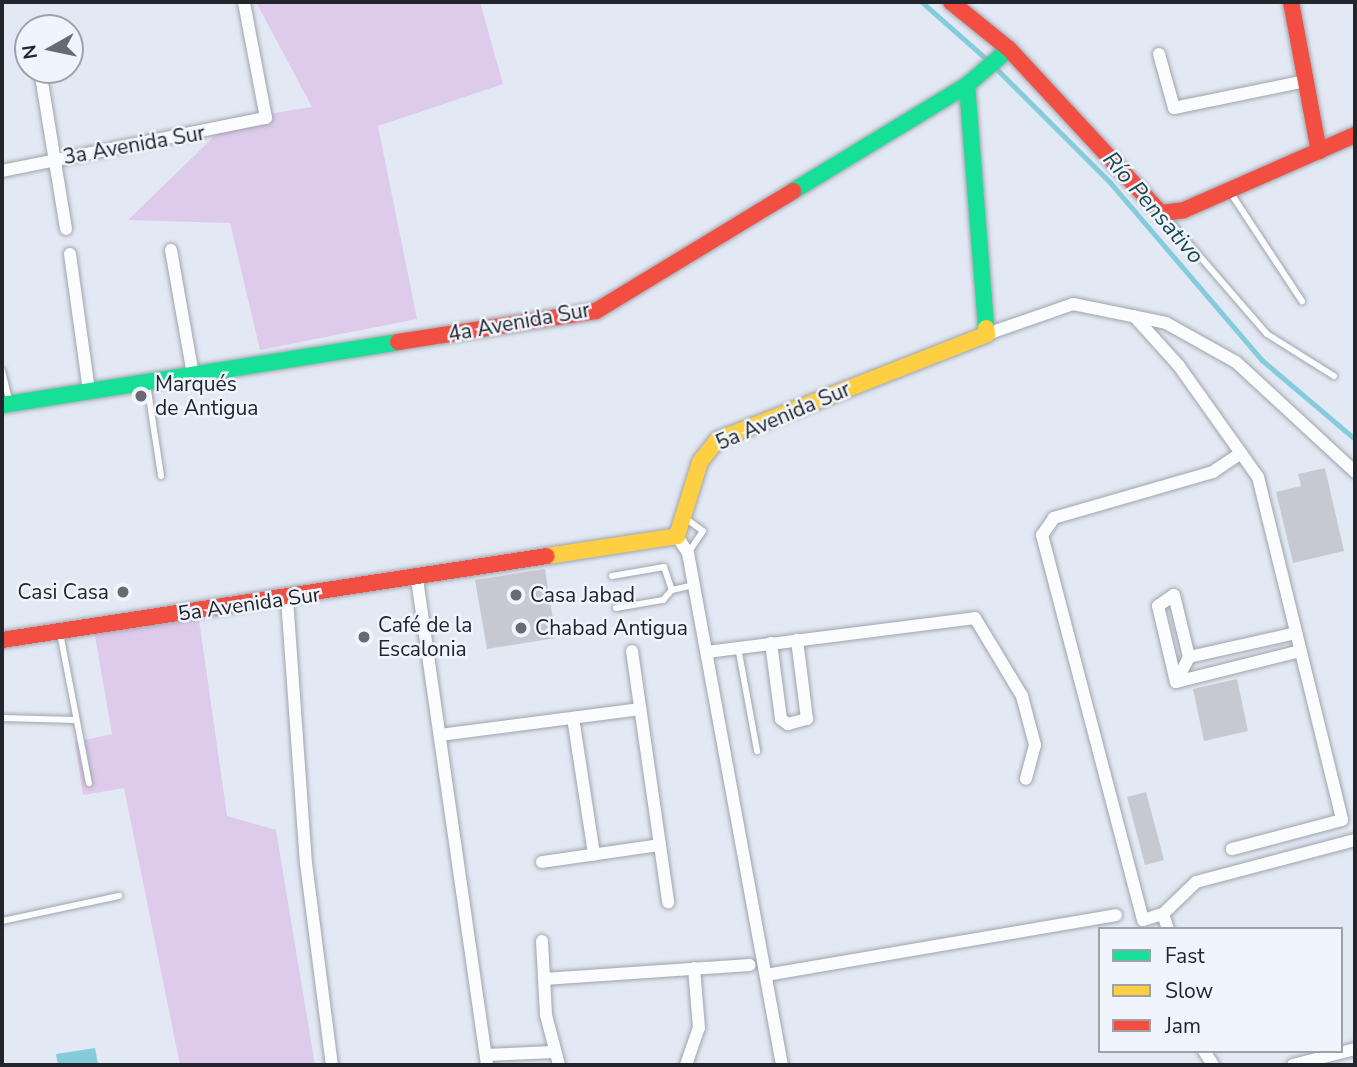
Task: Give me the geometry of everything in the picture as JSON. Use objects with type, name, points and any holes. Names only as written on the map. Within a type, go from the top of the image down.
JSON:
[{"type":"street","points":[[951,2],[1005,53],[1161,212],[1184,210],[1355,135]]},
{"type":"street","name":"3a Avenida Sur","points":[[2,171],[265,118],[244,3]]},
{"type":"street","points":[[1293,3],[1319,151]]},
{"type":"street","name":"4a Avenida Sur","points":[[6,404],[596,311],[964,94],[1005,53]]},
{"type":"street","points":[[1159,54],[1174,108],[1306,81]]},
{"type":"street","points":[[42,84],[66,229]]},
{"type":"street","points":[[964,94],[987,334]]},
{"type":"street","points":[[172,250],[193,375]]},
{"type":"street","points":[[70,254],[89,391]]},
{"type":"street","name":"5a Avenida Sur","points":[[2,640],[417,579],[677,536],[705,452],[717,440],[987,334],[1073,304],[1134,316],[1191,333],[1221,351],[1355,472]]},
{"type":"street","points":[[1134,316],[1258,477],[1342,820],[1232,849]]},
{"type":"street","points":[[1241,453],[1213,472],[1054,519],[1042,535],[1143,920],[1163,914],[1196,882],[1355,840]]},
{"type":"street","points":[[677,536],[688,553],[782,1065]]},
{"type":"street","points":[[417,579],[487,1060],[553,1052]]},
{"type":"street","points":[[1177,597],[1189,657],[1176,682],[1157,606],[1161,598],[1177,597]]},
{"type":"street","points":[[287,598],[306,863],[332,1065]]},
{"type":"street","points":[[706,652],[975,618],[1022,696],[1035,745],[1026,779]]},
{"type":"street","points":[[1189,657],[1296,633]]},
{"type":"street","points":[[771,643],[781,719],[788,724],[807,719],[797,640]]},
{"type":"street","points":[[632,651],[668,902]]},
{"type":"street","points":[[1176,682],[1300,651]]},
{"type":"street","points":[[440,735],[640,709]]},
{"type":"street","points":[[573,718],[594,854]]},
{"type":"street","points":[[542,862],[660,845]]},
{"type":"street","points":[[1163,914],[1167,927]]},
{"type":"street","points":[[766,975],[1116,915]]},
{"type":"street","points":[[542,941],[553,1052],[559,1065]]},
{"type":"street","points":[[544,978],[750,965]]},
{"type":"street","points":[[686,1065],[699,1028],[694,968]]},
{"type":"street","points":[[1293,1065],[1340,1053]]},
{"type":"lane","points":[[1230,190],[1302,301]]},
{"type":"lane","points":[[1161,212],[1267,334],[1334,376]]},
{"type":"lane","points":[[2,371],[6,404]]},
{"type":"lane","points":[[146,383],[161,475]]},
{"type":"lane","points":[[683,517],[703,531],[688,553]]},
{"type":"lane","points":[[612,576],[664,567],[672,590]]},
{"type":"lane","points":[[615,608],[663,600],[672,590],[693,585]]},
{"type":"lane","points":[[60,631],[89,783]]},
{"type":"lane","points":[[738,648],[757,751]]},
{"type":"lane","points":[[2,718],[76,720]]},
{"type":"lane","points":[[2,921],[119,896]]},
{"type":"shaded area","points":[[256,2],[480,2],[503,84],[378,126],[417,319],[260,350],[230,223],[128,220],[231,120],[312,107]]},
{"type":"shaded area","points":[[198,613],[227,816],[276,830],[315,1065],[180,1065],[124,788],[83,795],[75,742],[112,734],[94,630]]},
{"type":"water","points":[[95,1048],[98,1064],[58,1065],[56,1054]]},
{"type":"building","points":[[1325,468],[1344,551],[1293,563],[1276,492],[1301,486],[1298,474]]},
{"type":"building","points":[[545,569],[556,638],[487,649],[475,580]]},
{"type":"building","points":[[1237,679],[1248,731],[1204,741],[1193,689]]},
{"type":"building","points":[[1146,792],[1164,860],[1145,865],[1127,797]]},
{"type":"waterway","name":"Río Pensativo","points":[[922,2],[989,61]]},
{"type":"waterway","name":"Río Pensativo","points":[[995,67],[1110,182],[1262,360],[1355,439]]},
{"type":"traffic: fast","points":[[793,191],[967,85],[1009,49]]},
{"type":"traffic: fast","points":[[967,85],[986,328]]},
{"type":"traffic: fast","points":[[2,405],[398,342]]},
{"type":"traffic: slow","points":[[547,556],[677,536],[700,462],[717,440],[987,334],[986,328]]},
{"type":"traffic: jam","points":[[951,2],[1009,49],[1161,213],[1184,210],[1355,135]]},
{"type":"traffic: jam","points":[[1291,2],[1319,151]]},
{"type":"traffic: jam","points":[[398,342],[596,311],[793,191]]},
{"type":"traffic: jam","points":[[2,640],[547,556]]},
{"type":"place","name":"Marqués de Antigua","points":[[141,396]]},
{"type":"place","name":"Casi Casa","points":[[123,592]]},
{"type":"place","name":"Casa Jabad","points":[[516,595]]},
{"type":"place","name":"Chabad Antigua","points":[[521,628]]},
{"type":"place","name":"Café de la Escalonia","points":[[364,637]]}]
